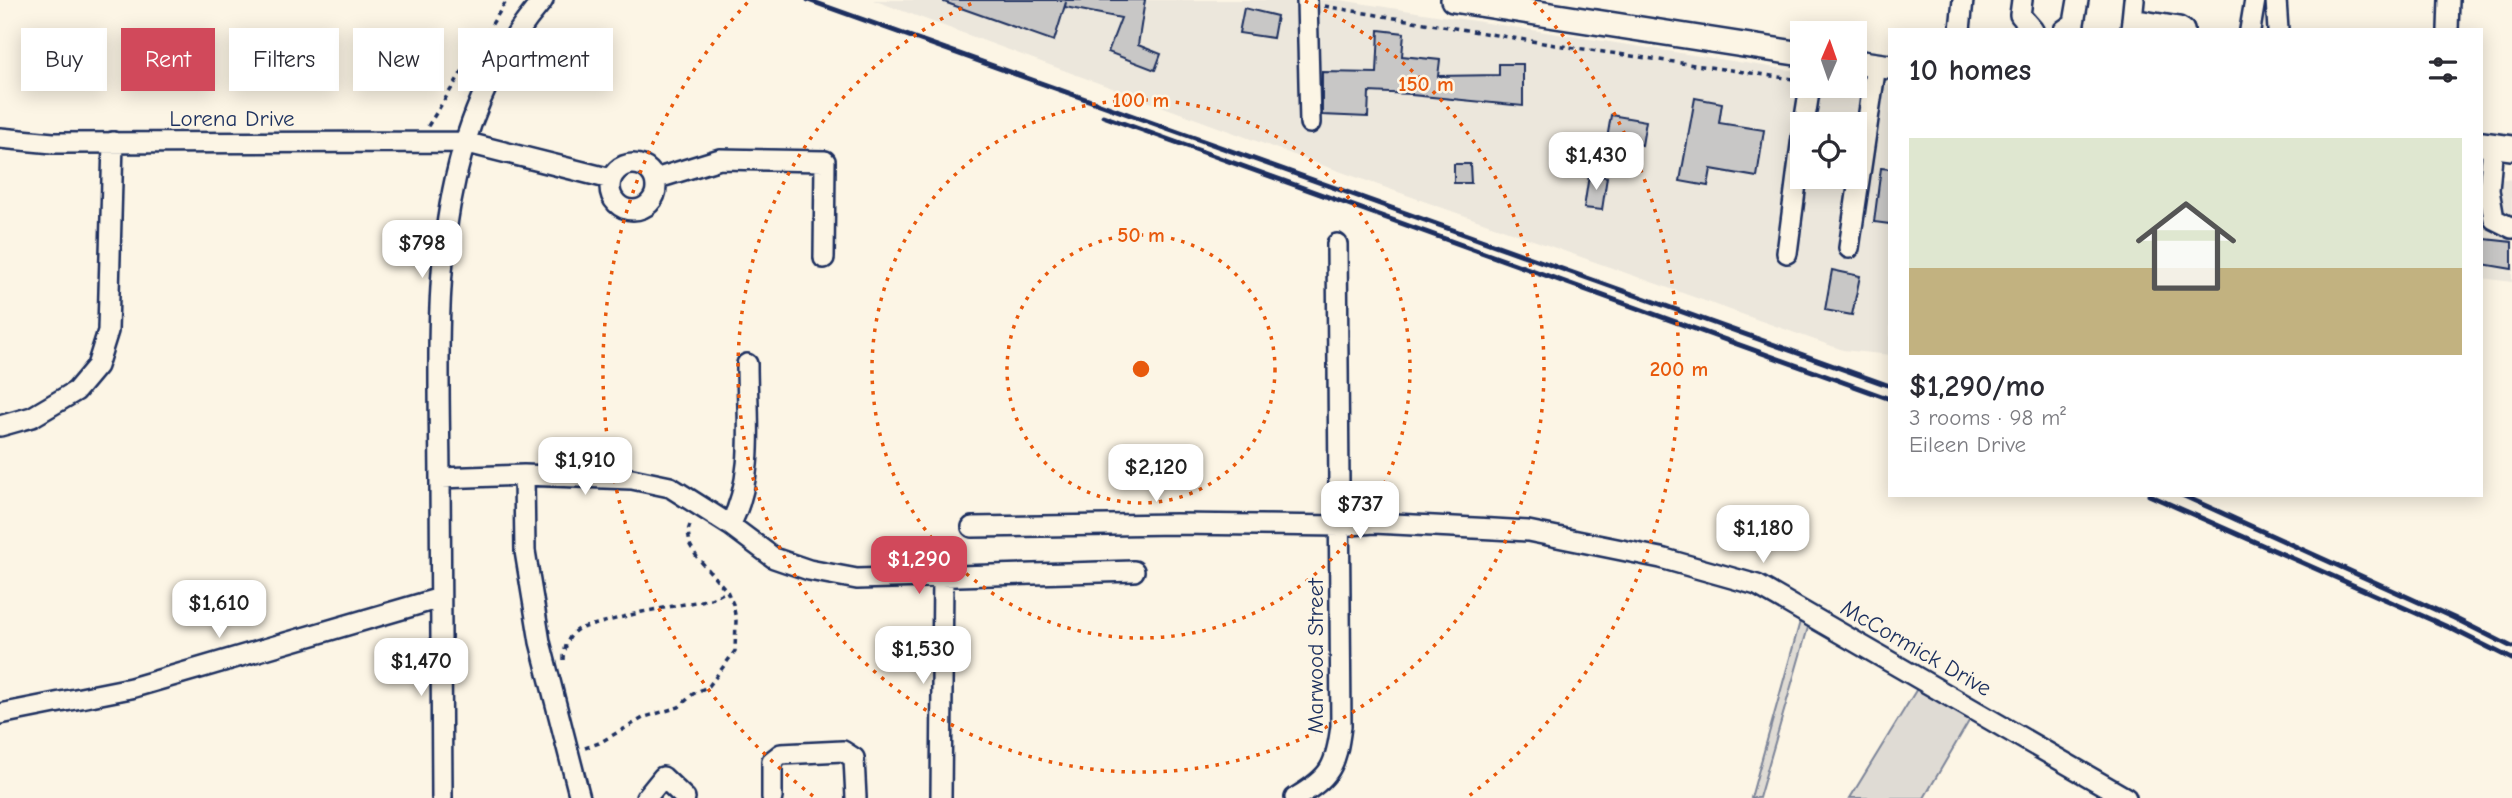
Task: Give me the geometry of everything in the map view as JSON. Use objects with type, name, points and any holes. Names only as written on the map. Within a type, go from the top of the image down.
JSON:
[{"type":"main road","points":[[1453,0],[1516,5],[1790,52]]},
{"type":"street","points":[[442,798],[439,336],[443,246],[453,184],[469,124],[506,50],[543,0]]},
{"type":"street","points":[[1960,28],[1963,0]]},
{"type":"street","points":[[2022,0],[2020,15],[2031,28]]},
{"type":"street","points":[[2067,28],[2074,23],[2078,0]]},
{"type":"street","points":[[2250,28],[2255,0]]},
{"type":"street","points":[[2276,0],[2278,28]]},
{"type":"street","points":[[2448,28],[2449,0]]},
{"type":"street","points":[[1307,1],[1310,123]]},
{"type":"street","points":[[2132,16],[2181,28]]},
{"type":"street","points":[[1849,248],[1874,65]]},
{"type":"street","name":"Lorena Drive","points":[[0,138],[53,143],[464,142],[611,179]]},
{"type":"street","points":[[0,426],[32,417],[76,391],[97,366],[108,331],[113,142]]},
{"type":"street","points":[[2496,146],[2489,190],[2494,219],[2512,228]]},
{"type":"street","points":[[655,179],[720,159],[825,161],[824,258]]},
{"type":"street","points":[[629,164],[645,167],[655,179],[657,187],[652,201],[640,210],[625,209],[611,194],[611,179],[621,167],[629,164]]},
{"type":"street","points":[[1787,253],[1795,189]]},
{"type":"street","name":"Marwood Street","points":[[1295,798],[1319,790],[1332,769],[1341,726],[1337,244]]},
{"type":"street","points":[[730,525],[739,508],[746,477],[747,364]]},
{"type":"street","points":[[440,478],[524,475],[632,479],[670,486],[775,558],[809,570],[857,579],[1134,571]]},
{"type":"street","points":[[524,475],[526,551],[538,629],[577,750],[580,798]]},
{"type":"street","name":"McCormick Drive","points":[[972,527],[1176,524],[1340,526],[1374,523],[1528,531],[1661,558],[1757,585],[2126,798]]},
{"type":"street","points":[[942,798],[943,575]]},
{"type":"street","points":[[0,714],[131,688],[440,598]]},
{"type":"street","points":[[772,798],[772,761],[781,754],[843,751],[853,758],[856,798]]},
{"type":"street","points":[[646,798],[663,777],[685,798]]},
{"type":"path","points":[[424,142],[428,127],[507,0]]},
{"type":"path","points":[[1307,1],[1555,45],[1790,79]]},
{"type":"path","points":[[589,760],[577,750],[645,717],[680,707],[693,694],[709,686],[735,650],[736,620],[727,591],[690,545],[688,531],[698,504]]},
{"type":"path","points":[[567,670],[564,657],[566,644],[572,633],[578,629],[642,612],[711,599],[727,591]]},
{"type":"shaded area","points":[[873,0],[1340,0],[1790,70],[1790,98],[1867,98],[1867,82],[1888,85],[1888,355],[1843,350],[1305,159]]},
{"type":"shaded area","points":[[2483,176],[2512,180],[2512,282],[2483,278]]},
{"type":"shaded area","points":[[1801,618],[1809,624],[1759,798],[1751,798]]},
{"type":"shaded area","points":[[1918,687],[1972,716],[1924,798],[1850,798]]},
{"type":"building","points":[[944,0],[1145,0],[1138,45],[1161,54],[1155,70],[1108,52],[1121,18],[1065,7],[1066,2],[1054,41]]},
{"type":"building","points":[[1244,8],[1277,16],[1273,38],[1239,33]]},
{"type":"building","points":[[1379,30],[1404,33],[1402,56],[1440,60],[1438,76],[1499,75],[1499,64],[1523,64],[1523,106],[1369,92],[1368,117],[1322,115],[1322,72],[1377,73]]},
{"type":"building","points":[[1695,98],[1722,103],[1719,123],[1764,130],[1757,177],[1711,169],[1708,186],[1680,181]]},
{"type":"building","points":[[1611,115],[1646,121],[1642,145],[1607,139]]},
{"type":"building","points":[[1454,164],[1470,164],[1471,183],[1454,183]]},
{"type":"building","points":[[1881,168],[1888,169],[1888,224],[1874,222]]},
{"type":"building","points":[[1589,175],[1607,177],[1602,210],[1584,208]]},
{"type":"building","points":[[2485,239],[2512,242],[2512,269],[2483,264]]},
{"type":"building","points":[[1832,270],[1860,276],[1852,315],[1825,310]]},
{"type":"railway","points":[[808,0],[1888,385]]},
{"type":"railway","points":[[1103,116],[1888,398]]},
{"type":"railway","points":[[2154,497],[2450,628],[2512,659]]},
{"type":"railway","points":[[2186,497],[2512,647]]}]
